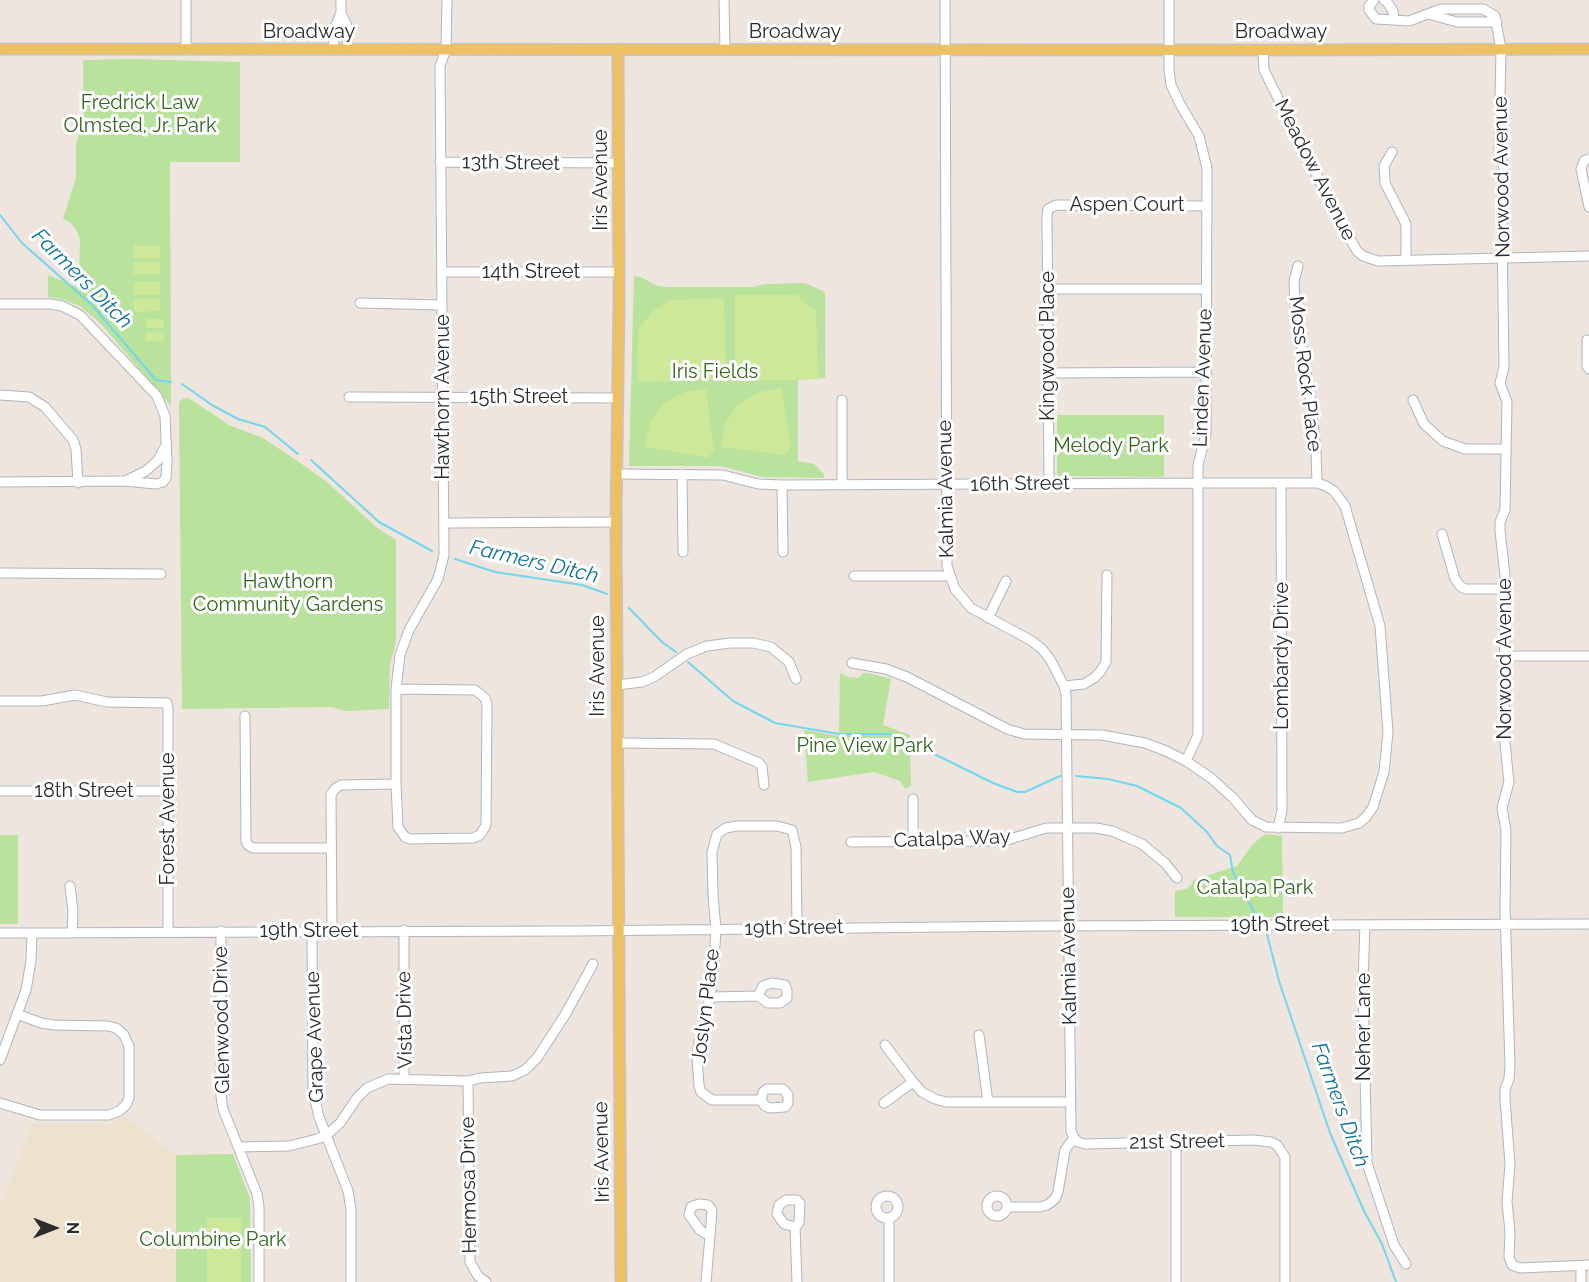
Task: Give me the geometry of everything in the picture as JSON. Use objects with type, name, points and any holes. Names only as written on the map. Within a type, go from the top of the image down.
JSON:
[{"type":"main road","name":"Broadway","points":[[0,49],[1589,49]]},
{"type":"main road","name":"Iris Avenue","points":[[618,50],[619,272],[616,522],[621,1282]]},
{"type":"street","points":[[186,0],[186,50]]},
{"type":"street","points":[[341,0],[341,13],[347,26],[348,50]]},
{"type":"street","name":"Hawthorn Avenue","points":[[396,689],[475,690],[484,696],[487,704],[486,825],[484,831],[473,838],[410,839],[405,837],[398,827],[396,784],[396,689],[400,655],[409,630],[442,568],[444,523],[440,66],[446,49],[447,0]]},
{"type":"street","points":[[724,0],[725,50]]},
{"type":"street","name":"Kalmia Avenue","points":[[945,0],[947,566],[949,576],[962,599],[971,608],[1032,641],[1042,649],[1050,659],[1066,694],[1071,1131],[1074,1138]]},
{"type":"street","name":"Linden Avenue","points":[[1169,0],[1171,85],[1203,145],[1207,168],[1206,435],[1198,465],[1198,735],[1186,761]]},
{"type":"street","points":[[1374,0],[1369,10],[1376,19],[1409,21],[1427,14],[1441,9],[1483,9],[1495,16],[1497,22],[1457,22],[1427,14]]},
{"type":"street","points":[[1384,0],[1393,11],[1394,20]]},
{"type":"street","points":[[333,50],[334,27],[341,13]]},
{"type":"street","name":"Norwood Avenue","points":[[1497,22],[1501,49],[1499,150],[1504,168],[1502,258],[1504,367],[1500,383],[1508,402],[1505,510],[1500,522],[1500,531],[1506,589],[1504,734],[1509,782],[1502,808],[1506,831],[1510,1065],[1509,1079],[1505,1089],[1510,1164],[1507,1202],[1510,1232],[1509,1257],[1515,1267],[1585,1265]]},
{"type":"street","name":"Meadow Avenue","points":[[1263,50],[1264,70],[1357,251],[1370,260],[1502,258]]},
{"type":"street","points":[[1392,152],[1384,166],[1385,183],[1406,225],[1406,260]]},
{"type":"street","points":[[1589,159],[1584,161],[1581,170],[1589,207]]},
{"type":"street","name":"13th Street","points":[[440,162],[618,163]]},
{"type":"street","name":"Aspen Court","points":[[1048,210],[1056,205],[1207,206]]},
{"type":"street","name":"Kingwood Place","points":[[1048,210],[1049,483]]},
{"type":"street","points":[[1502,258],[1588,256],[1589,245]]},
{"type":"street","name":"Moss Rock Place","points":[[1298,266],[1294,281],[1295,304],[1310,398],[1317,483]]},
{"type":"street","name":"14th Street","points":[[442,272],[619,272]]},
{"type":"street","points":[[1048,289],[1206,289]]},
{"type":"street","points":[[0,303],[50,304],[62,306],[80,315],[157,396],[165,416],[167,471],[163,482],[156,484],[124,481],[0,482]]},
{"type":"street","points":[[360,303],[442,305]]},
{"type":"street","points":[[1587,340],[1589,369]]},
{"type":"street","points":[[1049,373],[1206,372]]},
{"type":"street","points":[[0,395],[29,396],[45,406],[73,440],[76,449],[78,483]]},
{"type":"street","name":"15th Street","points":[[349,397],[618,398]]},
{"type":"street","points":[[842,400],[842,485]]},
{"type":"street","points":[[1413,400],[1424,424],[1443,441],[1465,448],[1506,449]]},
{"type":"street","points":[[124,481],[146,471],[158,460],[166,445]]},
{"type":"street","name":"16th Street","points":[[616,474],[723,475],[758,484],[782,485],[1317,483]]},
{"type":"street","points":[[682,474],[683,552]]},
{"type":"street","name":"Lombardy Drive","points":[[1278,828],[1282,810],[1281,483]]},
{"type":"street","points":[[852,663],[886,669],[907,677],[1007,729],[1023,734],[1102,735],[1124,738],[1166,751],[1211,778],[1252,820],[1266,827],[1341,828],[1359,823],[1373,807],[1386,759],[1388,732],[1380,626],[1345,506],[1334,491],[1317,483]]},
{"type":"street","points":[[782,485],[783,552]]},
{"type":"street","points":[[444,523],[616,522]]},
{"type":"street","points":[[1442,534],[1455,579],[1461,587],[1506,589]]},
{"type":"street","points":[[0,573],[161,574]]},
{"type":"street","points":[[1064,686],[1084,684],[1094,678],[1106,662],[1107,575]]},
{"type":"street","points":[[854,576],[949,576]]},
{"type":"street","points":[[988,618],[1006,581]]},
{"type":"street","points":[[617,685],[642,682],[654,677],[687,654],[707,646],[730,643],[753,643],[771,647],[789,662],[796,679]]},
{"type":"street","points":[[1504,656],[1589,656]]},
{"type":"street","name":"Forest Avenue","points":[[0,701],[42,701],[75,695],[107,702],[163,702],[168,706],[168,932]]},
{"type":"street","points":[[245,716],[248,845],[253,848],[330,848]]},
{"type":"street","points":[[617,743],[714,744],[759,763],[762,767],[764,785]]},
{"type":"street","points":[[332,930],[330,797],[341,785],[396,784]]},
{"type":"street","name":"18th Street","points":[[0,791],[168,791]]},
{"type":"street","points":[[913,799],[913,841]]},
{"type":"street","name":"Joslyn Place","points":[[761,1100],[712,1100],[701,1092],[699,1086],[697,1057],[711,997],[716,929],[712,852],[717,834],[726,828],[737,826],[777,826],[792,830],[796,847],[797,929]]},
{"type":"street","name":"Catalpa Way","points":[[851,842],[1004,841],[1035,830],[1096,828],[1127,836],[1155,853],[1177,878]]},
{"type":"street","points":[[70,886],[74,911],[72,933]]},
{"type":"street","name":"19th Street","points":[[0,933],[1589,924]]},
{"type":"street","name":"Neher Lane","points":[[1365,925],[1363,983],[1366,1163],[1394,1245],[1406,1264]]},
{"type":"street","name":"Vista Drive","points":[[404,930],[404,1078],[468,1081],[512,1076],[532,1064],[565,1015],[593,964]]},
{"type":"street","name":"Glenwood Drive","points":[[221,931],[221,1096],[223,1109],[257,1194],[259,1282]]},
{"type":"street","name":"Grape Avenue","points":[[312,931],[313,1091],[319,1117],[348,1191],[351,1209],[351,1282]]},
{"type":"street","points":[[0,1060],[26,990],[31,962],[32,933]]},
{"type":"street","points":[[711,997],[758,996]]},
{"type":"street","points":[[0,1103],[39,1115],[109,1115],[116,1113],[126,1105],[130,1090],[129,1046],[125,1037],[116,1028],[54,1025],[17,1014]]},
{"type":"street","points":[[979,1035],[987,1102]]},
{"type":"street","points":[[885,1045],[922,1092],[935,1099],[946,1102],[1071,1102]]},
{"type":"street","points":[[239,1147],[289,1146],[303,1144],[327,1135],[340,1123],[357,1098],[367,1088],[387,1079],[404,1078]]},
{"type":"street","name":"Hermosa Drive","points":[[468,1081],[470,1262],[478,1276],[486,1282]]},
{"type":"street","points":[[884,1103],[913,1082]]},
{"type":"street","points":[[1007,1207],[1040,1207],[1055,1199],[1065,1150],[1074,1138]]},
{"type":"street","name":"21st Street","points":[[1074,1138],[1085,1144],[1254,1140],[1271,1142],[1281,1149],[1286,1166],[1285,1282]]},
{"type":"street","points":[[1176,1143],[1176,1282]]},
{"type":"street","points":[[889,1218],[890,1282]]},
{"type":"street","points":[[795,1227],[797,1282]]},
{"type":"street","points":[[706,1282],[710,1236]]},
{"type":"street","points":[[1581,1282],[1585,1265]]},
{"type":"shaded area","points":[[125,1117],[176,1155],[176,1282],[0,1282],[0,1207],[32,1124],[110,1124]]},
{"type":"green space","name":"Fredrick Law Olmsted, Jr. Park","points":[[83,60],[240,62],[240,162],[170,162],[171,406],[101,324],[80,306],[48,297],[48,275],[79,288],[80,240],[70,222],[63,219],[76,178],[76,146],[84,112]]},
{"type":"green space","points":[[134,245],[160,245],[160,258],[134,258]]},
{"type":"green space","points":[[133,262],[160,262],[160,275],[133,275]]},
{"type":"green space","name":"Iris Fields","points":[[634,276],[665,287],[753,287],[765,284],[805,283],[825,292],[825,378],[798,380],[798,461],[814,464],[824,474],[824,478],[762,477],[721,466],[629,466]]},
{"type":"green space","points":[[134,282],[160,282],[160,295],[134,295]]},
{"type":"green space","points":[[735,295],[797,295],[816,312],[818,379],[741,381],[735,374]]},
{"type":"green space","points":[[724,298],[726,373],[718,380],[638,382],[638,329],[652,312],[670,300]]},
{"type":"green space","points":[[134,299],[160,299],[160,311],[134,312]]},
{"type":"green space","points":[[146,319],[164,319],[164,328],[146,328]]},
{"type":"green space","points":[[146,332],[164,333],[164,341],[146,341]]},
{"type":"green space","points":[[781,388],[791,447],[785,455],[721,447],[724,425],[739,403],[763,391]]},
{"type":"green space","points":[[706,389],[714,450],[708,458],[645,447],[649,425],[664,403],[685,392]]},
{"type":"green space","name":"Hawthorn Community Gardens","points":[[184,398],[198,404],[229,425],[263,438],[296,460],[327,482],[376,527],[396,540],[396,642],[390,665],[389,709],[345,711],[331,707],[182,709],[179,405]]},
{"type":"green space","name":"Melody Park","points":[[1057,415],[1164,415],[1164,477],[1057,476]]},
{"type":"green space","name":"Pine View Park","points":[[840,673],[848,677],[859,678],[863,673],[868,673],[891,679],[883,725],[910,735],[911,786],[905,789],[900,781],[874,772],[808,782],[804,730],[839,736]]},
{"type":"green space","name":"Catalpa Park","points":[[1265,834],[1282,836],[1283,917],[1175,917],[1175,891],[1186,889],[1193,880],[1237,866],[1253,844]]},
{"type":"green space","points":[[0,835],[18,835],[18,924],[0,924]]},
{"type":"green space","name":"Columbine Park","points":[[233,1154],[250,1198],[251,1282],[176,1282],[176,1155]]},
{"type":"green space","points":[[207,1218],[241,1218],[241,1282],[207,1282]]},
{"type":"waterway","name":"Farmers Ditch","points":[[0,215],[22,243],[91,304],[156,380],[171,382]]},
{"type":"waterway","name":"Farmers Ditch","points":[[182,384],[212,405],[238,419],[265,427],[298,454]]},
{"type":"waterway","name":"Farmers Ditch","points":[[311,460],[379,522],[432,551]]},
{"type":"waterway","name":"Farmers Ditch","points":[[455,559],[495,572],[582,585],[607,594]]},
{"type":"waterway","name":"Farmers Ditch","points":[[629,608],[662,642],[676,652]]},
{"type":"waterway","name":"Farmers Ditch","points":[[688,662],[733,701],[775,723],[839,734],[889,734],[1017,792],[1025,792],[1060,776]]},
{"type":"waterway","name":"Farmers Ditch","points":[[1076,776],[1108,779],[1137,786],[1181,808],[1207,832],[1217,846],[1230,855],[1233,872],[1254,912]]},
{"type":"waterway","name":"Farmers Ditch","points":[[1267,934],[1279,981],[1330,1133],[1364,1211],[1382,1244],[1396,1282]]}]
